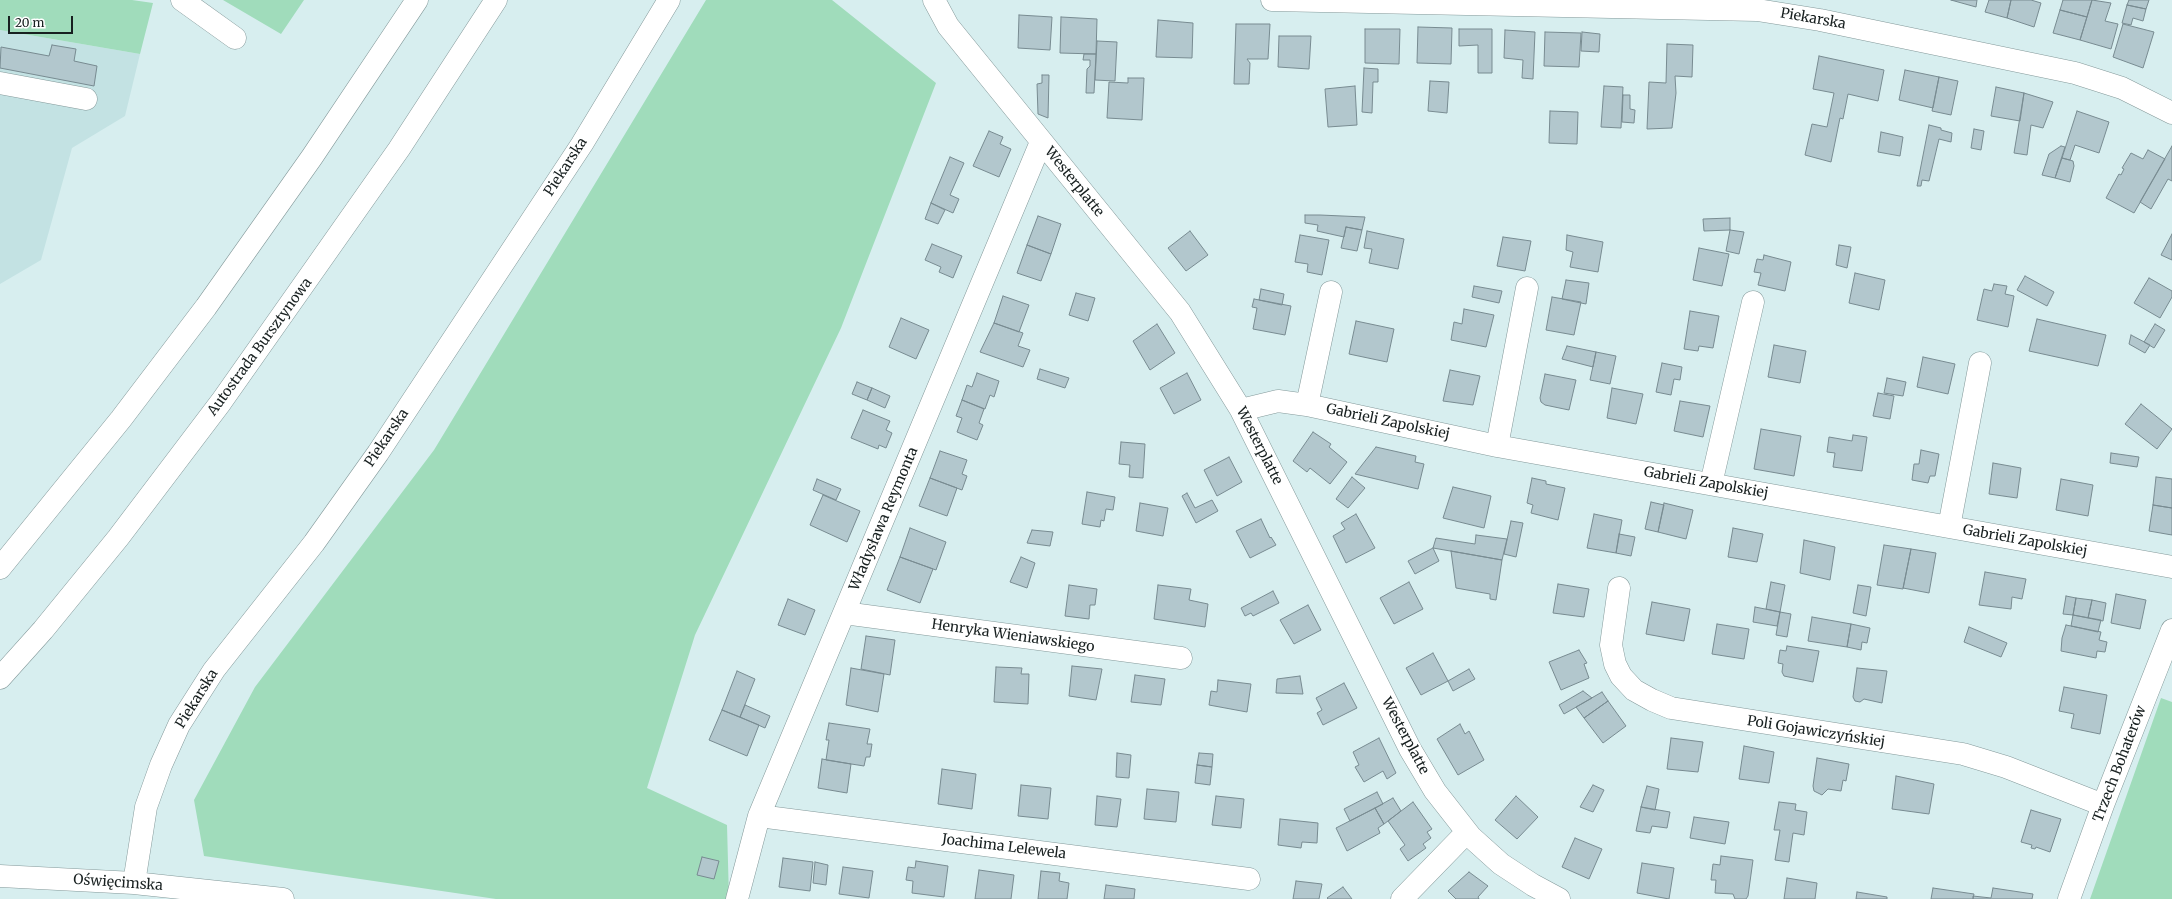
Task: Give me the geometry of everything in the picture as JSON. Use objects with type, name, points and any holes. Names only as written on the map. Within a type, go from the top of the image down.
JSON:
[{"type":"main road","points":[[182,0],[235,38]]},
{"type":"main road","points":[[0,568],[121,419],[206,307],[316,151],[417,0]]},
{"type":"main road","name":"Autostrada Bursztynowa","points":[[0,678],[43,630],[118,538],[221,402],[391,162],[496,0]]},
{"type":"main road","name":"Piekarska","points":[[134,883],[146,807],[161,765],[179,725],[214,670],[314,543],[378,453],[582,144],[669,0]]},
{"type":"main road","name":"Westerplatte","points":[[934,0],[948,26],[1180,312],[1241,410],[1410,749],[1435,791],[1467,832],[1501,864],[1533,885],[1560,899]]},
{"type":"main road","name":"Piekarska","points":[[1272,0],[1757,10],[1820,20],[2076,73],[2122,88],[2172,114]]},
{"type":"main road","points":[[0,83],[86,99]]},
{"type":"main road","name":"Władysława Reymonta","points":[[737,899],[759,816],[1041,142]]},
{"type":"main road","points":[[1497,446],[1527,288]]},
{"type":"main road","points":[[1307,405],[1331,292]]},
{"type":"main road","points":[[1711,484],[1753,302]]},
{"type":"main road","points":[[1949,527],[1980,363]]},
{"type":"main road","name":"Gabrieli Zapolskiej","points":[[1241,410],[1278,401],[1307,405],[1497,446],[2172,567]]},
{"type":"main road","name":"Poli Gojawiczyńskiej","points":[[1619,588],[1611,645],[1615,664],[1621,676],[1634,690],[1652,700],[1671,708],[1963,754],[2006,766],[2103,805]]},
{"type":"main road","name":"Henryka Wieniawskiego","points":[[844,613],[1181,658]]},
{"type":"main road","name":"Trzech Bohaterów","points":[[2069,899],[2103,805],[2172,630]]},
{"type":"main road","name":"Joachima Lelewela","points":[[759,816],[1249,879]]},
{"type":"main road","points":[[1402,899],[1467,832]]},
{"type":"main road","name":"Oświęcimska","points":[[0,876],[134,883],[283,899]]},
{"type":"shaded area","points":[[0,30],[140,54],[125,116],[72,148],[41,260],[0,284]]},
{"type":"green space","points":[[0,0],[132,0],[153,3],[140,54],[0,30]]},
{"type":"green space","points":[[223,0],[304,0],[281,34]]},
{"type":"green space","points":[[706,0],[832,0],[936,83],[841,328],[695,635],[647,788],[727,825],[729,899],[496,899],[204,856],[194,800],[255,687],[434,450]]},
{"type":"green space","points":[[2161,698],[2172,702],[2172,899],[2090,899]]},
{"type":"building","points":[[1951,0],[1977,0],[1976,7]]},
{"type":"building","points":[[1989,0],[2011,0],[2007,18],[1985,12]]},
{"type":"building","points":[[2011,0],[2031,0],[2041,3],[2034,27],[2007,18]]},
{"type":"building","points":[[2063,0],[2092,0],[2087,17],[2060,10]]},
{"type":"building","points":[[2092,0],[2111,3],[2105,21],[2118,24],[2111,49],[2080,40]]},
{"type":"building","points":[[2129,0],[2149,0],[2146,9],[2127,5]]},
{"type":"building","points":[[2127,5],[2146,9],[2143,21],[2133,18],[2131,25],[2122,23]]},
{"type":"building","points":[[2060,10],[2087,17],[2080,40],[2053,33]]},
{"type":"building","points":[[1019,15],[1052,17],[1050,50],[1018,48]]},
{"type":"building","points":[[1061,17],[1097,19],[1096,54],[1060,53]]},
{"type":"building","points":[[1158,20],[1193,23],[1192,58],[1156,57]]},
{"type":"building","points":[[1236,24],[1270,24],[1268,59],[1247,59],[1250,63],[1249,84],[1234,84]]},
{"type":"building","points":[[2123,24],[2154,32],[2143,68],[2113,57]]},
{"type":"building","points":[[1418,27],[1452,28],[1451,64],[1417,63]]},
{"type":"building","points":[[1365,29],[1400,29],[1399,64],[1365,63]]},
{"type":"building","points":[[1459,29],[1492,29],[1492,73],[1478,73],[1478,45],[1459,46]]},
{"type":"building","points":[[1505,30],[1535,32],[1533,79],[1522,78],[1523,60],[1504,58]]},
{"type":"building","points":[[1545,32],[1581,33],[1579,67],[1544,66]]},
{"type":"building","points":[[1582,32],[1600,34],[1599,52],[1581,51]]},
{"type":"building","points":[[1279,36],[1311,36],[1309,69],[1278,67]]},
{"type":"building","points":[[1097,41],[1117,42],[1115,81],[1095,80]]},
{"type":"building","points":[[1667,44],[1693,45],[1692,77],[1675,76],[1676,93],[1672,128],[1647,129],[1649,82],[1666,83]]},
{"type":"building","points":[[52,45],[76,49],[74,61],[97,66],[94,86],[0,68],[1,47],[49,56]]},
{"type":"building","points":[[1084,54],[1096,54],[1094,93],[1086,93],[1087,69],[1090,66],[1090,60],[1083,60]]},
{"type":"building","points":[[1819,56],[1884,70],[1878,101],[1848,94],[1843,119],[1840,118],[1831,162],[1805,155],[1812,124],[1827,127],[1834,93],[1813,89]]},
{"type":"building","points":[[1364,68],[1378,69],[1378,82],[1373,82],[1372,113],[1362,112]]},
{"type":"building","points":[[1905,70],[1939,77],[1933,108],[1899,100]]},
{"type":"building","points":[[1042,75],[1049,75],[1048,118],[1038,114],[1037,84],[1042,83]]},
{"type":"building","points":[[1939,77],[1958,81],[1951,115],[1932,111]]},
{"type":"building","points":[[1128,78],[1144,78],[1142,120],[1107,118],[1109,82],[1128,83]]},
{"type":"building","points":[[1430,81],[1449,82],[1447,113],[1428,111]]},
{"type":"building","points":[[1355,86],[1357,125],[1328,127],[1325,89]]},
{"type":"building","points":[[1604,86],[1623,87],[1621,128],[1601,127]]},
{"type":"building","points":[[1996,87],[2024,93],[2020,121],[1991,116]]},
{"type":"building","points":[[2024,93],[2053,102],[2043,128],[2031,125],[2027,155],[2014,153]]},
{"type":"building","points":[[1623,95],[1630,95],[1630,109],[1635,110],[1634,123],[1622,122]]},
{"type":"building","points":[[1550,111],[1578,112],[1577,144],[1549,143]]},
{"type":"building","points":[[2077,111],[2109,122],[2099,153],[2075,145],[2070,160],[2062,158]]},
{"type":"building","points":[[1929,125],[1952,133],[1951,142],[1939,139],[1929,181],[1922,180],[1921,186],[1917,186]]},
{"type":"building","points":[[1974,129],[1984,131],[1981,150],[1971,148]]},
{"type":"building","points":[[989,131],[1003,137],[1000,144],[1011,149],[999,177],[973,166]]},
{"type":"building","points":[[1881,132],[1903,137],[1900,156],[1878,152]]},
{"type":"building","points":[[2061,146],[2065,147],[2055,178],[2042,175],[2049,154]]},
{"type":"building","points":[[2172,146],[2172,181],[2168,179],[2151,209],[2140,202]]},
{"type":"building","points":[[2148,150],[2165,159],[2134,213],[2106,198],[2119,174],[2121,175],[2124,169],[2122,168],[2131,153],[2143,159]]},
{"type":"building","points":[[950,157],[964,163],[950,195],[959,199],[953,213],[931,203]]},
{"type":"building","points":[[2062,158],[2073,161],[2074,166],[2070,182],[2055,178]]},
{"type":"building","points":[[931,203],[945,210],[938,224],[925,219]]},
{"type":"building","points":[[1305,215],[1365,217],[1362,230],[1346,227],[1344,237],[1317,231],[1318,225],[1305,223]]},
{"type":"building","points":[[1038,216],[1061,224],[1051,254],[1027,245]]},
{"type":"building","points":[[1730,218],[1730,230],[1704,231],[1703,219]]},
{"type":"building","points":[[1346,227],[1362,230],[1357,251],[1341,248]]},
{"type":"building","points":[[1730,230],[1744,232],[1739,254],[1726,251]]},
{"type":"building","points":[[1190,231],[1208,255],[1186,271],[1168,248]]},
{"type":"building","points":[[1367,231],[1404,239],[1398,269],[1369,263],[1372,249],[1364,248]]},
{"type":"building","points":[[2172,234],[2172,260],[2161,255]]},
{"type":"building","points":[[1300,235],[1329,240],[1322,275],[1307,272],[1308,264],[1295,262]]},
{"type":"building","points":[[1567,235],[1603,242],[1598,272],[1570,267],[1573,252],[1566,250]]},
{"type":"building","points":[[1503,237],[1531,241],[1525,271],[1497,266]]},
{"type":"building","points":[[932,244],[962,256],[953,278],[939,272],[941,267],[925,260]]},
{"type":"building","points":[[1027,245],[1051,254],[1041,281],[1017,273]]},
{"type":"building","points":[[1839,245],[1851,247],[1847,268],[1836,265]]},
{"type":"building","points":[[1699,248],[1729,254],[1722,286],[1693,280]]},
{"type":"building","points":[[1764,255],[1791,262],[1785,291],[1758,285],[1761,273],[1754,272],[1757,259],[1763,260]]},
{"type":"building","points":[[1855,273],[1885,280],[1879,310],[1849,303]]},
{"type":"building","points":[[2025,276],[2054,292],[2047,306],[2017,290]]},
{"type":"building","points":[[2149,278],[2172,291],[2172,297],[2160,318],[2134,303]]},
{"type":"building","points":[[1566,280],[1589,283],[1586,304],[1562,299]]},
{"type":"building","points":[[1994,284],[2007,286],[2005,294],[2014,296],[2008,327],[1977,320],[1984,289],[1992,291]]},
{"type":"building","points":[[1474,286],[1502,291],[1499,303],[1472,297]]},
{"type":"building","points":[[1261,289],[1284,294],[1282,305],[1259,300]]},
{"type":"building","points":[[1076,293],[1095,298],[1088,321],[1069,315]]},
{"type":"building","points":[[1003,296],[1029,305],[1019,332],[994,323]]},
{"type":"building","points":[[1552,297],[1581,302],[1574,335],[1546,330]]},
{"type":"building","points":[[1254,299],[1291,306],[1285,335],[1253,329],[1257,308],[1252,307]]},
{"type":"building","points":[[1464,309],[1494,315],[1486,347],[1451,340],[1454,322],[1462,324]]},
{"type":"building","points":[[1690,311],[1719,316],[1713,348],[1699,346],[1698,351],[1684,349]]},
{"type":"building","points":[[901,318],[929,330],[916,359],[889,347]]},
{"type":"building","points":[[2037,319],[2106,335],[2098,366],[2029,351]]},
{"type":"building","points":[[1356,321],[1394,329],[1387,362],[1349,354]]},
{"type":"building","points":[[994,323],[1023,333],[1018,346],[1030,350],[1023,367],[980,352]]},
{"type":"building","points":[[1157,324],[1175,353],[1150,370],[1133,341]]},
{"type":"building","points":[[2155,324],[2165,330],[2154,348],[2144,342]]},
{"type":"building","points":[[2131,335],[2150,345],[2145,353],[2129,344]]},
{"type":"building","points":[[1774,345],[1806,351],[1800,383],[1768,377]]},
{"type":"building","points":[[1567,346],[1596,352],[1593,367],[1562,359]]},
{"type":"building","points":[[1596,352],[1616,356],[1610,384],[1590,380]]},
{"type":"building","points":[[1923,357],[1955,364],[1948,394],[1917,387]]},
{"type":"building","points":[[1662,363],[1682,367],[1680,380],[1674,379],[1671,395],[1656,392]]},
{"type":"building","points":[[1040,369],[1069,378],[1065,388],[1037,379]]},
{"type":"building","points":[[1450,370],[1480,376],[1473,405],[1443,401]]},
{"type":"building","points":[[977,373],[999,381],[994,397],[990,395],[985,409],[962,400],[967,385],[972,387]]},
{"type":"building","points":[[1187,373],[1201,400],[1174,414],[1160,388]]},
{"type":"building","points":[[1545,374],[1576,380],[1569,410],[1545,405],[1541,402],[1540,398]]},
{"type":"building","points":[[1887,378],[1906,382],[1903,396],[1884,393]]},
{"type":"building","points":[[857,382],[872,388],[867,400],[852,394]]},
{"type":"building","points":[[872,388],[890,396],[885,408],[867,400]]},
{"type":"building","points":[[1612,388],[1643,394],[1636,424],[1607,418]]},
{"type":"building","points":[[1878,393],[1894,396],[1890,419],[1873,416]]},
{"type":"building","points":[[962,400],[984,409],[979,423],[983,425],[977,440],[957,432],[962,418],[956,416]]},
{"type":"building","points":[[1680,401],[1710,406],[1703,437],[1674,431]]},
{"type":"building","points":[[2141,404],[2172,429],[2157,449],[2125,424]]},
{"type":"building","points":[[863,410],[890,421],[886,430],[892,433],[886,448],[879,445],[878,449],[851,438]]},
{"type":"building","points":[[1761,429],[1801,436],[1794,476],[1754,469]]},
{"type":"building","points":[[1313,432],[1331,444],[1329,447],[1347,462],[1330,484],[1310,468],[1307,472],[1293,461]]},
{"type":"building","points":[[1853,435],[1867,437],[1862,471],[1833,467],[1835,453],[1827,452],[1829,437],[1852,441]]},
{"type":"building","points":[[1121,442],[1145,444],[1143,478],[1129,477],[1130,465],[1119,464]]},
{"type":"building","points":[[1376,447],[1416,456],[1415,462],[1424,464],[1418,489],[1355,474]]},
{"type":"building","points":[[1921,450],[1939,454],[1935,476],[1930,476],[1928,483],[1912,480],[1914,464],[1919,464]]},
{"type":"building","points":[[940,451],[967,460],[962,474],[967,476],[962,490],[930,478]]},
{"type":"building","points":[[2111,453],[2139,457],[2137,467],[2110,463]]},
{"type":"building","points":[[1229,457],[1242,482],[1217,496],[1204,470]]},
{"type":"building","points":[[1993,463],[2021,468],[2017,498],[1989,494]]},
{"type":"building","points":[[1352,477],[1365,488],[1348,508],[1336,499]]},
{"type":"building","points":[[2156,477],[2172,479],[2172,508],[2153,505]]},
{"type":"building","points":[[930,478],[957,488],[947,516],[919,506]]},
{"type":"building","points":[[1532,478],[1546,481],[1546,484],[1565,488],[1558,520],[1531,513],[1533,505],[1527,503]]},
{"type":"building","points":[[817,479],[841,489],[836,500],[813,490]]},
{"type":"building","points":[[2061,479],[2093,485],[2088,516],[2056,510]]},
{"type":"building","points":[[1453,487],[1491,496],[1484,528],[1443,518]]},
{"type":"building","points":[[1087,492],[1115,497],[1113,510],[1106,509],[1104,521],[1101,520],[1100,527],[1082,524]]},
{"type":"building","points":[[1187,493],[1195,508],[1212,500],[1218,511],[1196,523],[1182,496]]},
{"type":"building","points":[[823,495],[860,511],[847,542],[810,525]]},
{"type":"building","points":[[1651,502],[1664,505],[1658,532],[1645,529]]},
{"type":"building","points":[[1140,503],[1168,508],[1163,536],[1136,531]]},
{"type":"building","points":[[1664,503],[1693,510],[1686,539],[1658,532]]},
{"type":"building","points":[[2153,505],[2172,508],[2172,535],[2149,531]]},
{"type":"building","points":[[1356,514],[1375,548],[1346,563],[1333,536],[1345,529],[1341,523]]},
{"type":"building","points":[[1594,514],[1622,520],[1616,553],[1587,548]]},
{"type":"building","points":[[1261,519],[1270,538],[1271,537],[1276,545],[1250,558],[1236,531]]},
{"type":"building","points":[[1511,521],[1523,523],[1516,557],[1504,554]]},
{"type":"building","points":[[910,528],[946,542],[936,570],[900,557]]},
{"type":"building","points":[[1733,528],[1763,534],[1757,562],[1728,557]]},
{"type":"building","points":[[1032,530],[1053,532],[1050,546],[1027,543]]},
{"type":"building","points":[[1619,534],[1635,537],[1631,556],[1616,553]]},
{"type":"building","points":[[1476,535],[1507,539],[1502,560],[1433,548],[1436,538],[1475,544]]},
{"type":"building","points":[[1804,540],[1835,547],[1830,580],[1800,573]]},
{"type":"building","points":[[1884,545],[1911,549],[1903,589],[1877,585]]},
{"type":"building","points":[[1433,548],[1439,561],[1415,574],[1408,561]]},
{"type":"building","points":[[1911,549],[1936,553],[1929,593],[1903,588]]},
{"type":"building","points":[[1451,551],[1502,560],[1496,600],[1490,599],[1490,594],[1456,588]]},
{"type":"building","points":[[900,557],[933,569],[920,603],[887,590]]},
{"type":"building","points":[[1021,557],[1035,563],[1027,588],[1010,582]]},
{"type":"building","points":[[1985,572],[2026,579],[2022,599],[2012,597],[2011,609],[1979,605]]},
{"type":"building","points":[[1409,582],[1423,609],[1394,624],[1380,598]]},
{"type":"building","points":[[1771,582],[1785,585],[1780,612],[1766,609]]},
{"type":"building","points":[[1558,584],[1589,589],[1584,617],[1553,613]]},
{"type":"building","points":[[1069,585],[1097,589],[1095,605],[1090,605],[1089,619],[1065,616]]},
{"type":"building","points":[[1158,585],[1191,589],[1189,600],[1208,604],[1205,627],[1154,619]]},
{"type":"building","points":[[1858,585],[1871,587],[1866,616],[1853,613]]},
{"type":"building","points":[[1273,591],[1279,603],[1253,616],[1251,613],[1245,616],[1241,608]]},
{"type":"building","points":[[2116,594],[2146,600],[2140,629],[2111,623]]},
{"type":"building","points":[[2066,596],[2076,598],[2073,615],[2063,614]]},
{"type":"building","points":[[2076,598],[2092,600],[2088,618],[2073,615]]},
{"type":"building","points":[[788,599],[815,610],[805,635],[778,625]]},
{"type":"building","points":[[2092,600],[2106,603],[2103,621],[2088,618]]},
{"type":"building","points":[[1652,602],[1690,609],[1684,641],[1646,634]]},
{"type":"building","points":[[1308,605],[1321,630],[1294,644],[1280,620]]},
{"type":"building","points":[[1755,607],[1780,612],[1777,626],[1753,622]]},
{"type":"building","points":[[1780,612],[1791,614],[1787,637],[1776,635]]},
{"type":"building","points":[[2073,615],[2101,620],[2098,632],[2071,626]]},
{"type":"building","points":[[1812,617],[1851,624],[1847,647],[1808,641]]},
{"type":"building","points":[[1717,624],[1749,629],[1744,659],[1712,654]]},
{"type":"building","points":[[1851,624],[1870,628],[1867,643],[1862,642],[1861,650],[1847,647]]},
{"type":"building","points":[[2066,625],[2101,632],[2099,640],[2107,642],[2105,652],[2097,651],[2096,658],[2061,651],[2062,638]]},
{"type":"building","points":[[1969,627],[2007,643],[2001,657],[1964,642]]},
{"type":"building","points":[[866,636],[895,640],[890,675],[861,669]]},
{"type":"building","points":[[1787,646],[1819,651],[1813,682],[1784,676],[1782,672],[1783,664],[1778,663],[1780,650],[1786,651]]},
{"type":"building","points":[[1579,650],[1587,663],[1584,664],[1589,678],[1561,690],[1549,662]]},
{"type":"building","points":[[1433,653],[1448,681],[1421,695],[1406,668]]},
{"type":"building","points":[[1072,666],[1102,669],[1096,700],[1069,696]]},
{"type":"building","points":[[996,667],[1022,668],[1021,674],[1029,674],[1028,704],[994,702]]},
{"type":"building","points":[[851,668],[884,674],[878,712],[846,705]]},
{"type":"building","points":[[1857,668],[1887,671],[1882,703],[1864,699],[1860,702],[1855,701],[1853,697]]},
{"type":"building","points":[[1469,669],[1475,679],[1453,691],[1448,681]]},
{"type":"building","points":[[737,671],[755,679],[740,717],[722,710]]},
{"type":"building","points":[[1135,675],[1165,679],[1161,705],[1131,702]]},
{"type":"building","points":[[1300,676],[1303,694],[1276,693],[1277,679]]},
{"type":"building","points":[[1218,680],[1251,684],[1247,712],[1209,705],[1211,691],[1217,692]]},
{"type":"building","points":[[1344,683],[1357,708],[1323,725],[1317,713],[1322,710],[1316,698]]},
{"type":"building","points":[[2064,687],[2107,695],[2100,734],[2071,728],[2074,714],[2059,711]]},
{"type":"building","points":[[1583,691],[1592,698],[1564,714],[1559,705]]},
{"type":"building","points":[[1602,692],[1608,701],[1584,718],[1576,707]]},
{"type":"building","points":[[1608,701],[1626,726],[1603,743],[1584,718]]},
{"type":"building","points":[[745,705],[770,716],[765,728],[740,717]]},
{"type":"building","points":[[722,710],[759,725],[747,756],[709,740]]},
{"type":"building","points":[[829,723],[870,729],[867,744],[872,744],[870,757],[866,757],[864,766],[826,760],[829,740],[826,740]]},
{"type":"building","points":[[1460,724],[1465,734],[1469,731],[1484,760],[1458,775],[1437,739]]},
{"type":"building","points":[[1379,738],[1396,773],[1387,779],[1383,771],[1364,782],[1355,767],[1359,765],[1353,752]]},
{"type":"building","points":[[1671,738],[1703,742],[1698,772],[1667,769]]},
{"type":"building","points":[[1744,746],[1774,752],[1769,783],[1739,779]]},
{"type":"building","points":[[1117,753],[1131,755],[1129,778],[1116,777]]},
{"type":"building","points":[[1199,753],[1213,754],[1212,767],[1197,765]]},
{"type":"building","points":[[1817,758],[1849,764],[1846,781],[1843,780],[1841,791],[1828,789],[1822,795],[1814,791],[1813,786]]},
{"type":"building","points":[[822,759],[851,764],[847,793],[818,788]]},
{"type":"building","points":[[1197,765],[1212,767],[1210,785],[1195,783]]},
{"type":"building","points":[[942,769],[976,774],[972,809],[938,804]]},
{"type":"building","points":[[1896,776],[1934,784],[1929,814],[1892,809]]},
{"type":"building","points":[[1021,785],[1051,788],[1048,819],[1018,816]]},
{"type":"building","points":[[1593,785],[1604,790],[1593,812],[1580,807]]},
{"type":"building","points":[[1647,786],[1659,789],[1655,810],[1641,807]]},
{"type":"building","points":[[1147,789],[1179,792],[1176,822],[1144,819]]},
{"type":"building","points":[[1377,792],[1383,804],[1350,821],[1344,809]]},
{"type":"building","points":[[1097,796],[1121,799],[1117,827],[1095,825]]},
{"type":"building","points":[[1216,796],[1244,799],[1241,828],[1212,825]]},
{"type":"building","points":[[1516,796],[1538,817],[1517,839],[1495,820]]},
{"type":"building","points":[[1393,798],[1401,811],[1384,824],[1375,808]]},
{"type":"building","points":[[1413,802],[1432,829],[1427,832],[1431,838],[1423,844],[1426,848],[1408,861],[1400,849],[1405,845],[1388,821]]},
{"type":"building","points":[[1779,802],[1796,804],[1795,810],[1807,812],[1804,835],[1793,833],[1789,862],[1775,860],[1780,830],[1774,830]]},
{"type":"building","points":[[1641,807],[1670,812],[1667,828],[1652,826],[1650,833],[1636,831]]},
{"type":"building","points":[[1375,808],[1384,824],[1378,828],[1380,833],[1347,851],[1336,828]]},
{"type":"building","points":[[2031,810],[2061,819],[2050,852],[2036,847],[2035,849],[2031,848],[2032,845],[2021,842]]},
{"type":"building","points":[[1694,817],[1729,822],[1725,844],[1690,838]]},
{"type":"building","points":[[1280,819],[1318,823],[1317,843],[1302,842],[1301,848],[1278,845]]},
{"type":"building","points":[[1575,838],[1602,849],[1589,879],[1562,867]]},
{"type":"building","points":[[1721,856],[1753,860],[1748,896],[1746,899],[1735,899],[1733,894],[1715,893],[1716,880],[1711,880],[1713,864],[1720,865]]},
{"type":"building","points":[[702,857],[719,861],[714,879],[697,875]]},
{"type":"building","points":[[783,858],[813,862],[810,891],[779,887]]},
{"type":"building","points":[[916,861],[948,866],[944,897],[912,893],[913,881],[906,880],[908,867],[915,868]]},
{"type":"building","points":[[815,862],[828,865],[826,885],[813,883]]},
{"type":"building","points":[[1642,863],[1674,868],[1669,899],[1637,893]]},
{"type":"building","points":[[843,867],[873,871],[869,898],[839,894]]},
{"type":"building","points":[[979,870],[1014,875],[1011,899],[975,899]]},
{"type":"building","points":[[1041,871],[1060,873],[1059,881],[1069,883],[1067,899],[1038,899]]},
{"type":"building","points":[[1469,872],[1488,886],[1478,897],[1479,899],[1456,899],[1448,891]]},
{"type":"building","points":[[1787,878],[1817,883],[1815,899],[1784,899]]},
{"type":"building","points":[[1296,881],[1322,884],[1319,899],[1293,899]]},
{"type":"building","points":[[1106,885],[1135,889],[1134,899],[1104,899]]},
{"type":"building","points":[[1343,887],[1352,899],[1327,898]]},
{"type":"building","points":[[1933,888],[1974,894],[1973,899],[1931,899]]},
{"type":"building","points":[[1993,888],[2033,894],[2032,899],[1973,899],[1973,896],[1991,898]]},
{"type":"building","points":[[1857,892],[1887,897],[1887,899],[1856,899]]}]
